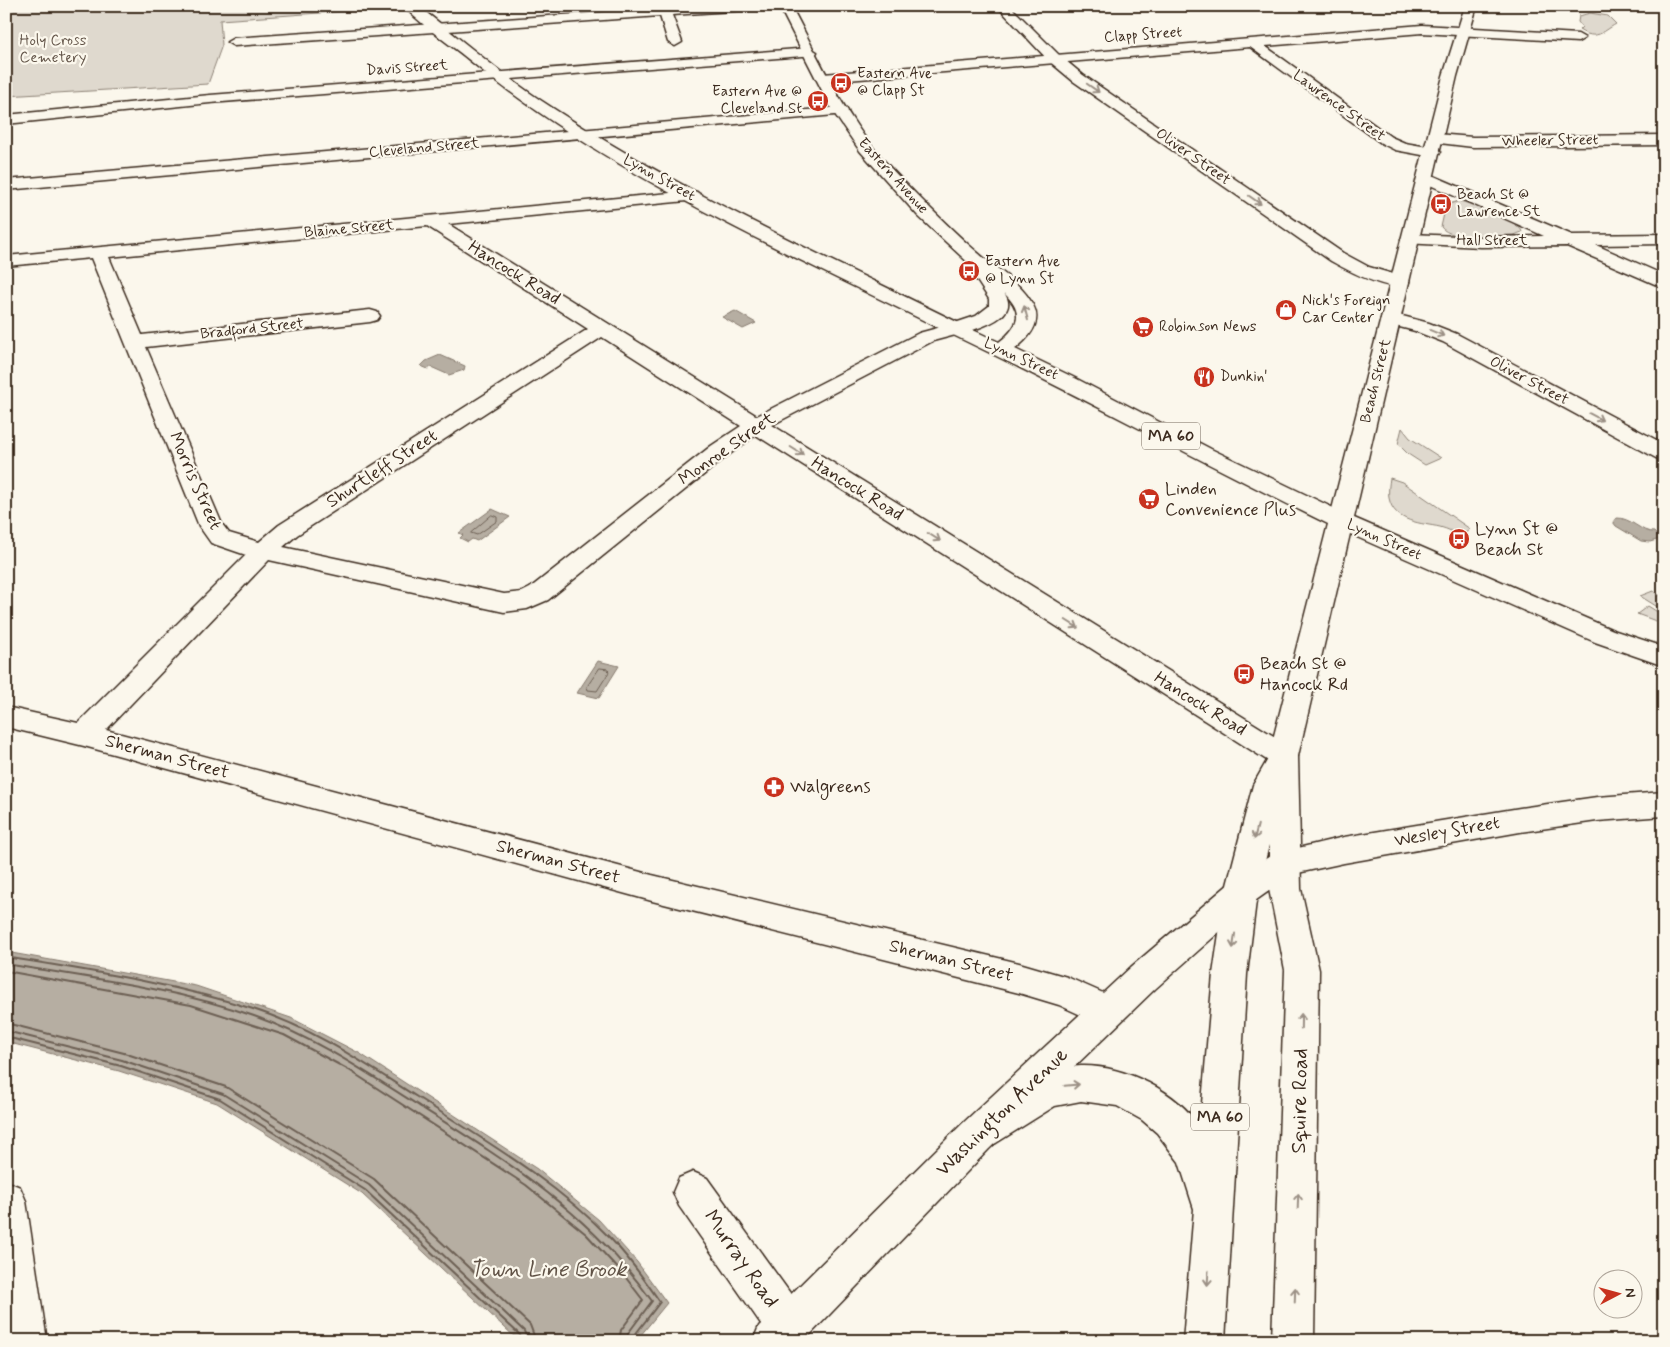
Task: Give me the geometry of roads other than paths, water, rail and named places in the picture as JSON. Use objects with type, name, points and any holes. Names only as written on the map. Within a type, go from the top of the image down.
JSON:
[{"type":"street","name":"Lynn Street","points":[[410,6],[499,77],[546,111],[582,134],[691,196],[1070,383],[1204,454],[1341,521],[1604,636],[1664,657]]},
{"type":"street","points":[[234,42],[747,6]]},
{"type":"street","name":"Eastern Avenue","points":[[785,6],[841,111],[863,146],[878,164],[971,257],[1009,287],[1026,311],[1028,322],[1025,328],[1002,350]]},
{"type":"street","name":"Oliver Street","points":[[1003,6],[1054,58],[1074,75],[1337,257],[1362,271],[1400,282]]},
{"type":"street","name":"Beach Street","points":[[1284,863],[1284,756],[1450,76],[1465,32],[1471,6]]},
{"type":"street","points":[[665,12],[675,42]]},
{"type":"street","name":"Clapp Street","points":[[823,78],[1419,29],[1578,38]]},
{"type":"street","name":"Lawrence Street","points":[[1253,43],[1390,142],[1410,149],[1434,145]]},
{"type":"street","name":"Davis Street","points":[[6,120],[210,99],[810,52]]},
{"type":"street","name":"Cleveland Street","points":[[6,185],[841,111]]},
{"type":"street","name":"Wheeler Street","points":[[1434,145],[1470,142],[1664,140]]},
{"type":"street","points":[[1426,178],[1574,241],[1664,282]]},
{"type":"street","name":"Blaine Street","points":[[6,261],[691,196]]},
{"type":"street","name":"Hancock Road","points":[[431,221],[1284,756]]},
{"type":"street","name":"Hall Street","points":[[1410,238],[1457,242],[1664,239]]},
{"type":"street","name":"Morris Street","points":[[100,252],[102,264],[215,534],[226,542],[264,551],[486,600],[518,602]]},
{"type":"street","name":"Eastern Avenue","points":[[956,328],[983,320],[993,314],[1000,306],[999,299],[971,257]]},
{"type":"street","name":"Bradford Street","points":[[135,342],[370,316]]},
{"type":"street","name":"Oliver Street","points":[[1391,319],[1422,327],[1450,338],[1664,453]]},
{"type":"street","name":"Monroe Street","points":[[518,602],[539,594],[696,469],[756,425],[926,337],[956,328]]},
{"type":"street","name":"Shurtleff Street","points":[[84,735],[264,551],[302,520],[601,329]]},
{"type":"street","name":"Sherman Street","points":[[6,717],[84,735],[642,885],[1019,978],[1067,992],[1107,1011]]},
{"type":"street","name":"Beach Street","points":[[1241,893],[1268,785],[1284,756]]},
{"type":"street","name":"Wesley Street","points":[[1241,893],[1284,863],[1344,850],[1520,820],[1598,809],[1664,804]]},
{"type":"street","name":"Squire Road","points":[[1284,863],[1285,889],[1302,970],[1293,1341]]},
{"type":"street","name":"Washington Avenue","points":[[781,1333],[896,1214],[1107,1011],[1241,893]]},
{"type":"street","name":"MA 60","points":[[1204,1341],[1230,974],[1241,893]]},
{"type":"street","points":[[983,1130],[1032,1099],[1065,1085],[1090,1084],[1115,1088],[1152,1105],[1170,1121],[1192,1148],[1202,1174],[1209,1202],[1211,1240]]},
{"type":"street","name":"Murray Road","points":[[693,1192],[781,1333]]},
{"type":"street","points":[[6,1201],[26,1341]]},
{"type":"water","points":[[735,311],[756,323],[743,329],[722,317]]},
{"type":"water","points":[[440,355],[465,366],[464,370],[449,375],[431,367],[428,369],[421,366],[426,361]]},
{"type":"water","points":[[492,509],[510,517],[477,541],[472,539],[468,542],[460,538],[463,535],[459,533]]},
{"type":"water","points":[[1616,518],[1626,520],[1649,532],[1654,532],[1660,539],[1650,542],[1641,541],[1616,526],[1613,522]]},
{"type":"water","points":[[598,661],[619,666],[599,698],[577,693]]},
{"type":"water","name":"Town Line Brook","points":[[6,952],[196,986],[291,1018],[359,1053],[537,1169],[599,1220],[637,1262],[667,1303],[636,1341],[519,1341],[362,1194],[217,1103],[119,1071],[6,1042]]},
{"type":"place","name":"Eastern Ave @ Clapp St","points":[[841,83]]},
{"type":"place","name":"Eastern Ave @ Cleveland St","points":[[818,101]]},
{"type":"place","name":"Beach St @ Lawrence St","points":[[1441,204]]},
{"type":"place","name":"Eastern Ave @ Lynn St","points":[[969,271]]},
{"type":"place","name":"Nick's Foreign Car Center","points":[[1286,310]]},
{"type":"place","name":"Robinson News","points":[[1143,327]]},
{"type":"place","name":"Dunkin'","points":[[1204,377]]},
{"type":"place","name":"Linden Convenience Plus","points":[[1149,499]]},
{"type":"place","name":"Lynn St @ Beach St","points":[[1459,539]]},
{"type":"place","name":"Beach St @ Hancock Rd","points":[[1244,674]]},
{"type":"place","name":"Walgreens","points":[[774,787]]},
{"type":"park label","name":"Holy Cross Cemetery","points":[[53,50]]}]
